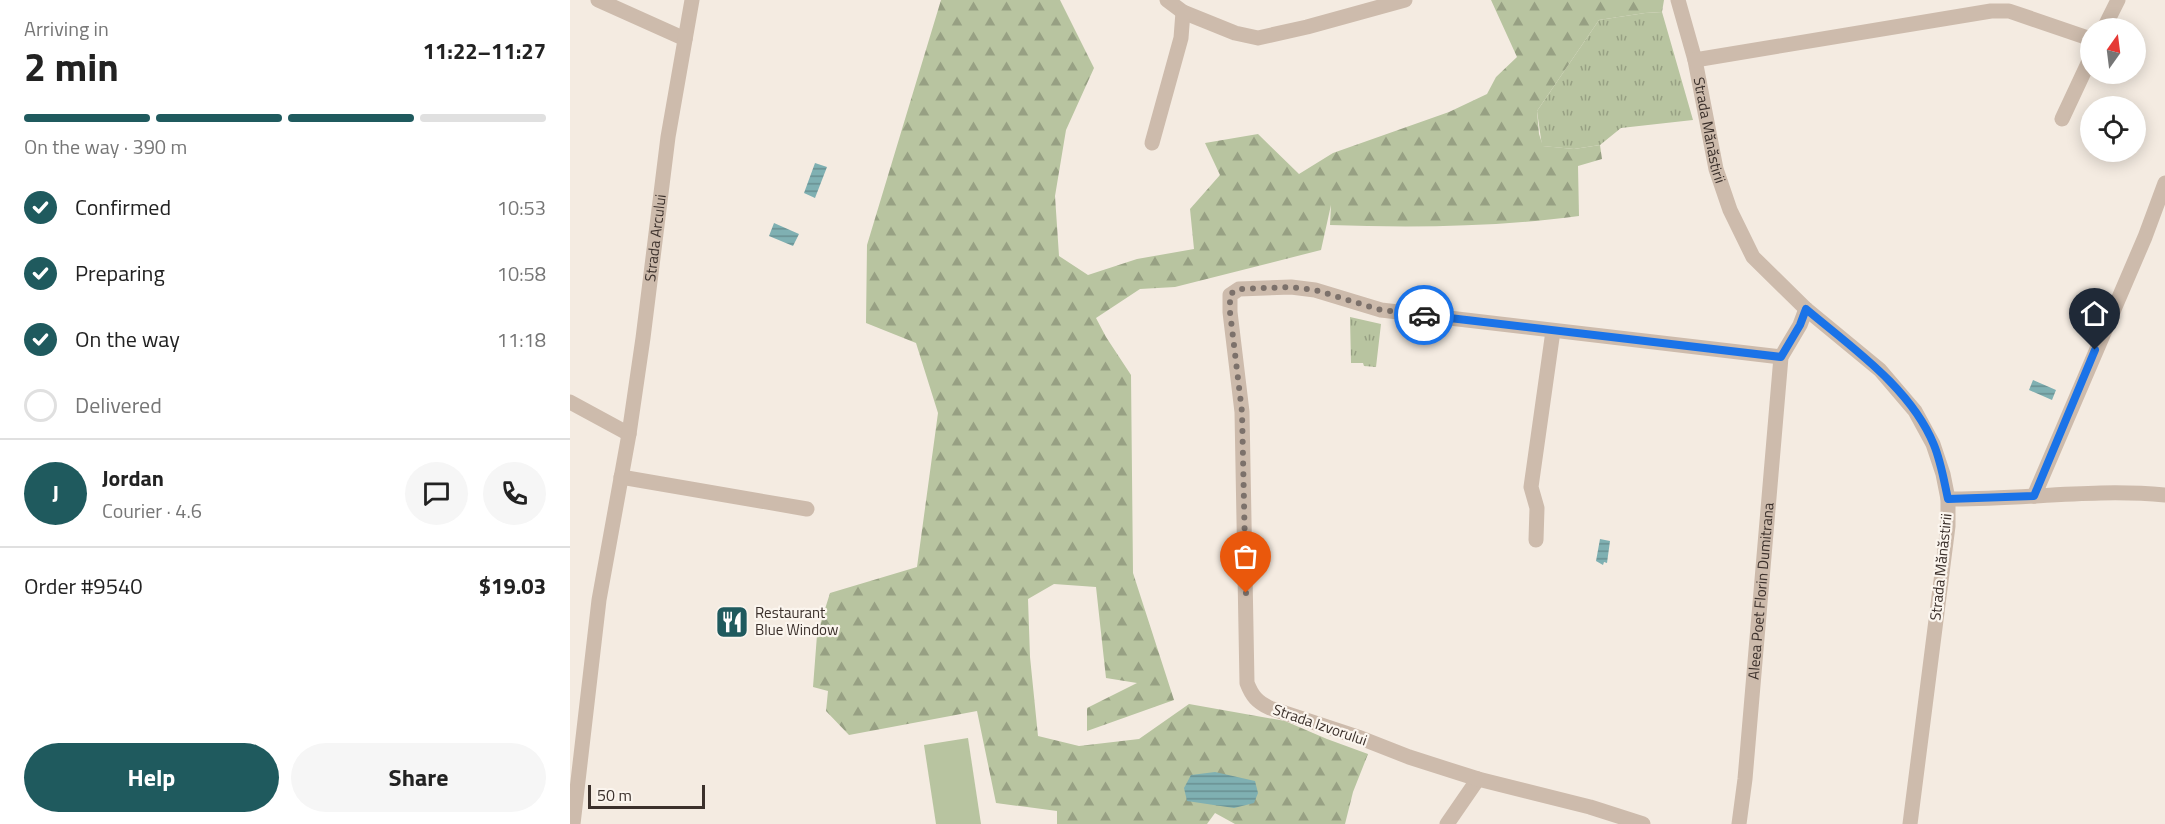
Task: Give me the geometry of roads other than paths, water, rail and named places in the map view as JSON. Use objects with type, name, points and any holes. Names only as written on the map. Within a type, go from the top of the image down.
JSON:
[{"type":"street","points":[[598,0],[685,39]]},
{"type":"street","name":"Strada Arcului","points":[[573,824],[576,749],[599,600],[629,434],[668,137],[692,0]]},
{"type":"street","points":[[1167,0],[1183,12],[1235,33],[1258,38],[1405,0]]},
{"type":"street","name":"Strada Mănăstirii","points":[[1678,0],[1695,60],[1716,169],[1730,210],[1754,257],[1806,309],[1880,370],[1915,411],[1934,444],[1943,474],[1948,499],[1948,526],[1910,824]]},
{"type":"street","points":[[2109,18],[2118,0]]},
{"type":"street","points":[[1695,60],[1990,11],[2009,11],[2080,35]]},
{"type":"street","points":[[1152,143],[1181,38],[1183,12]]},
{"type":"street","points":[[2062,119],[2080,81]]},
{"type":"street","points":[[2034,496],[2145,237],[2165,183]]},
{"type":"street","name":"Strada Izvorului","points":[[1642,824],[1579,804],[1478,779],[1409,757],[1358,737],[1270,708],[1259,703],[1252,696],[1248,683],[1242,412],[1230,312],[1230,294],[1239,289],[1291,287],[1315,290],[1381,310],[1781,357]]},
{"type":"street","points":[[1781,357],[1800,325],[1806,309]]},
{"type":"street","points":[[1536,540],[1538,508],[1531,487],[1552,331]]},
{"type":"street","name":"Aleea Poet Florin Dumitrana","points":[[1739,824],[1745,779],[1781,357]]},
{"type":"street","points":[[570,402],[629,434]]},
{"type":"street","points":[[621,477],[807,509]]},
{"type":"street","points":[[1948,499],[2119,493],[2165,495]]},
{"type":"street","points":[[1446,824],[1478,779]]},
{"type":"water","points":[[815,163],[827,167],[815,198],[804,193]]},
{"type":"water","points":[[774,223],[799,234],[793,246],[769,236]]},
{"type":"water","points":[[2033,380],[2056,390],[2052,400],[2029,390]]},
{"type":"water","points":[[1600,539],[1610,541],[1607,563],[1604,562],[1603,565],[1596,561]]},
{"type":"water","points":[[1215,772],[1255,781],[1258,793],[1254,803],[1234,808],[1187,801],[1184,788],[1191,775]]},
{"type":"place","name":"Restaurant Blue Window","points":[[732,622]]}]
